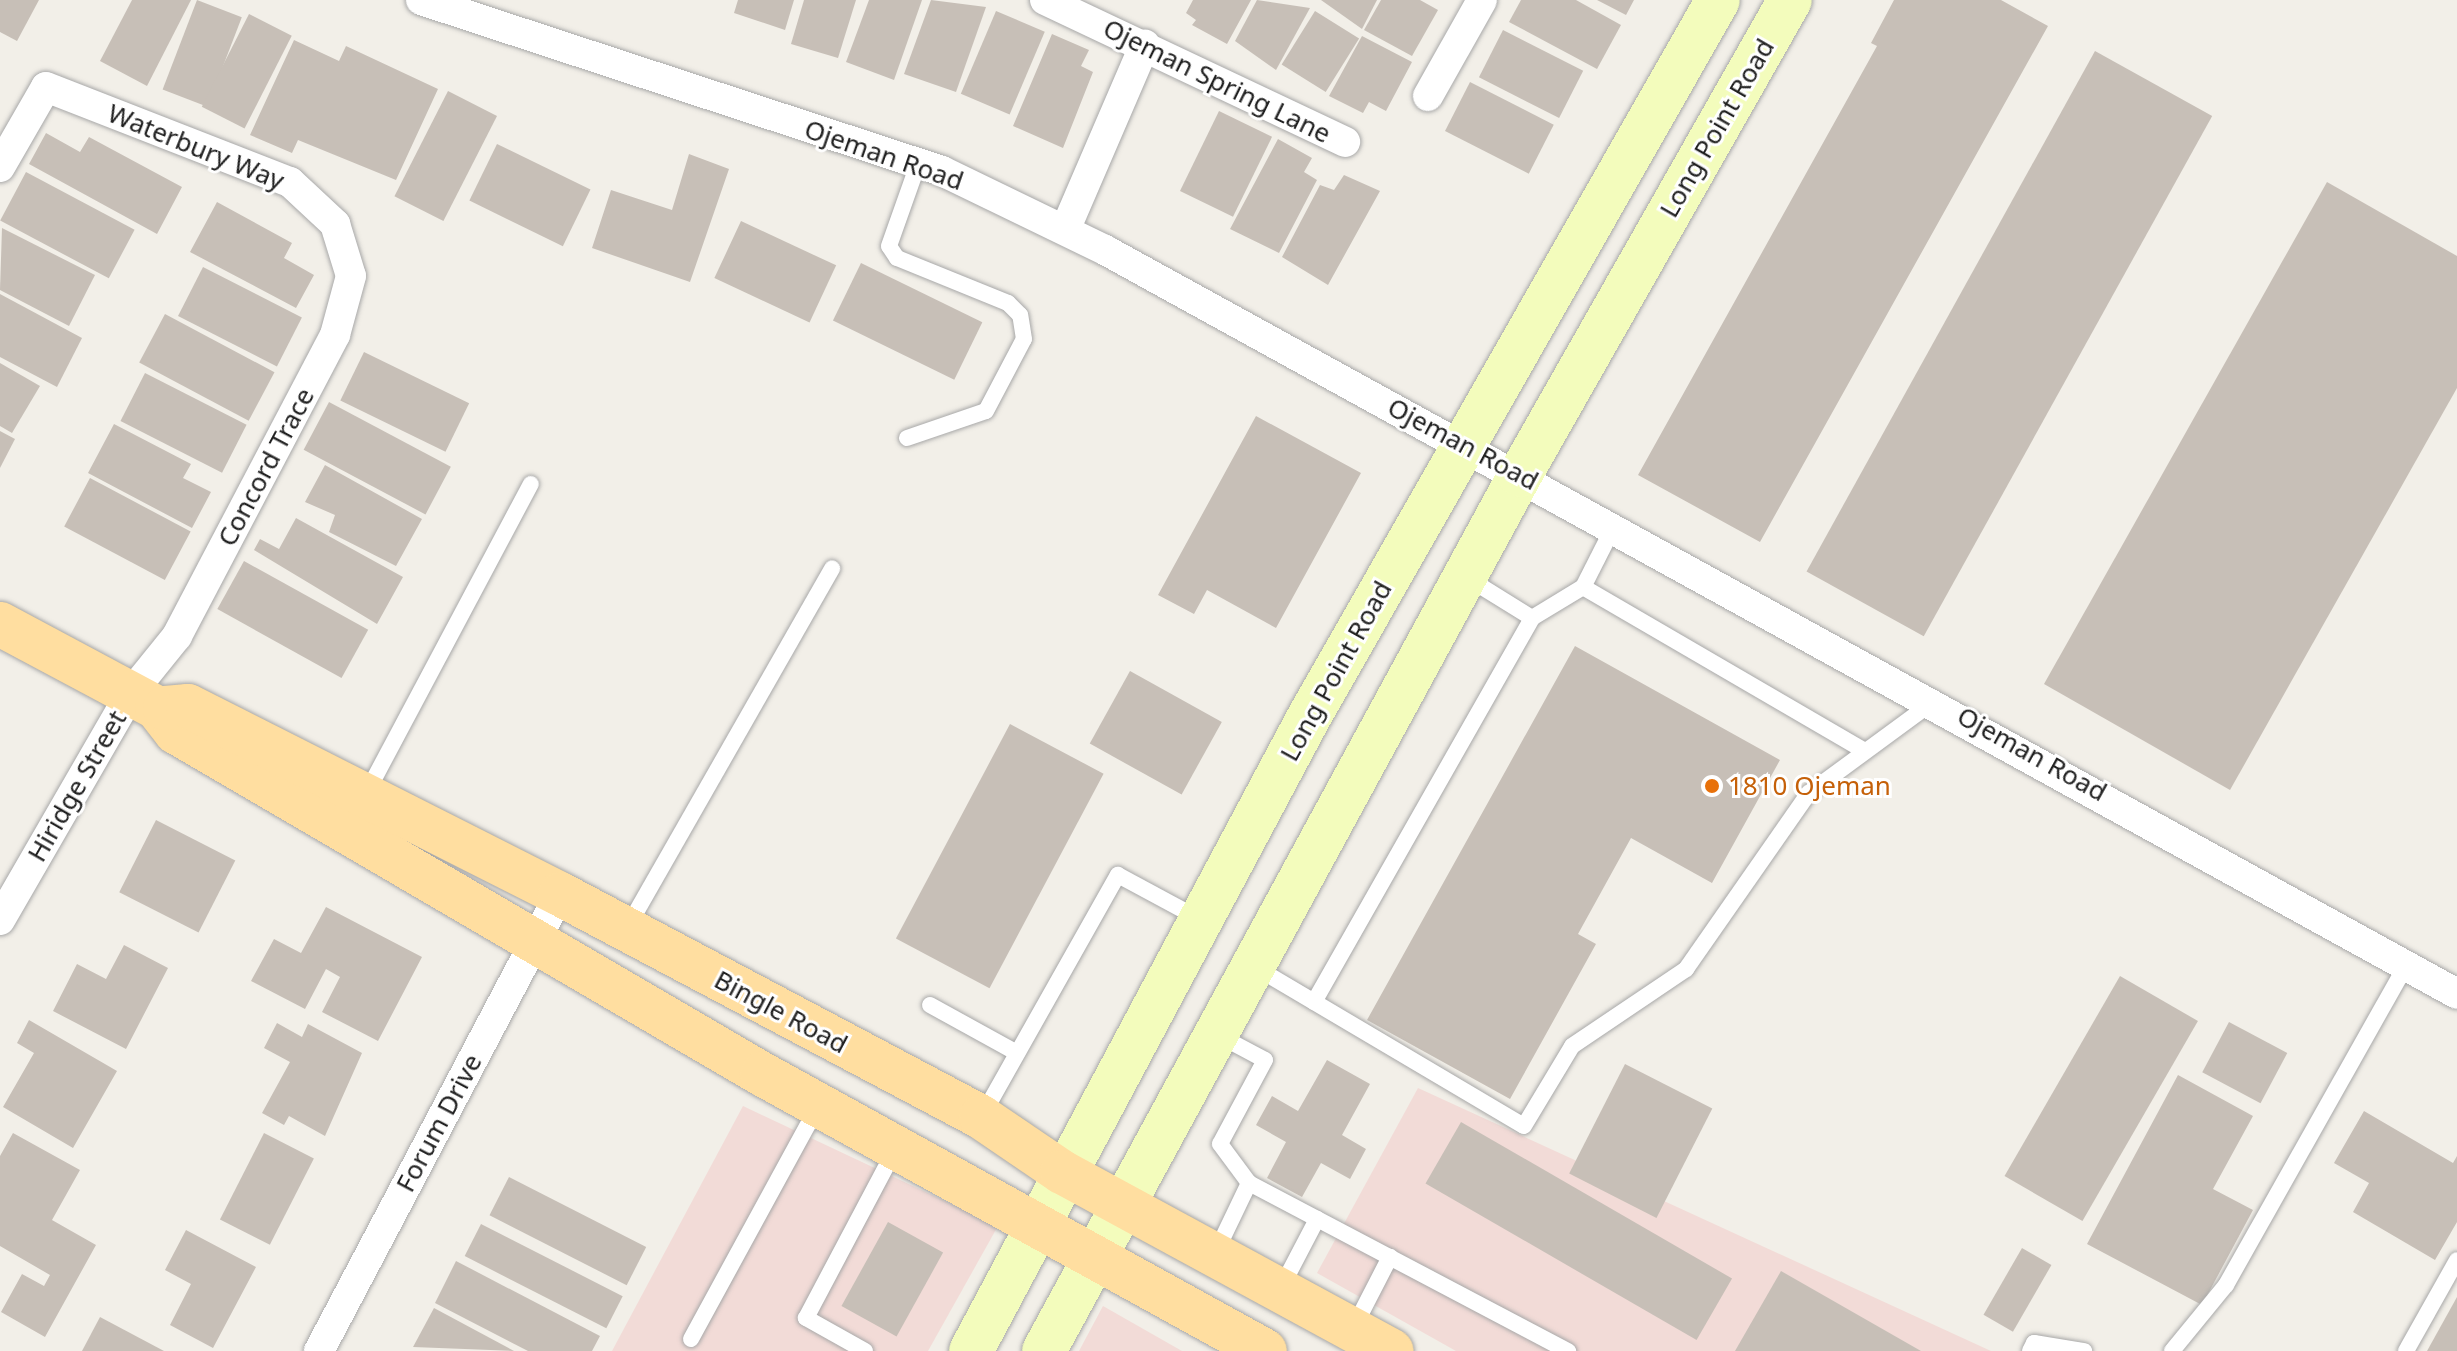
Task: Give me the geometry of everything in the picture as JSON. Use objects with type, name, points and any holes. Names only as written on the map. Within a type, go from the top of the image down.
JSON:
[{"type":"main road","name":"Long Point Road","points":[[971,1351],[1032,1226],[1272,785],[1461,444],[1718,0]]},
{"type":"main road","name":"Long Point Road","points":[[1044,1351],[1520,475],[1790,0]]},
{"type":"main road","name":"Bingle Road","points":[[0,624],[144,701],[176,732],[818,1105],[897,1146],[1094,1261],[1265,1351]]},
{"type":"main road","name":"Bingle Road","points":[[144,701],[188,706],[560,894],[981,1117],[1062,1172],[1392,1351]]},
{"type":"main road","points":[[1272,785],[1334,818]]},
{"type":"street","name":"Ojeman Road","points":[[422,0],[918,164],[1065,230],[1615,525],[2457,994]]},
{"type":"street","name":"Ojeman Spring Lane","points":[[1045,0],[1145,44],[1345,142]]},
{"type":"street","points":[[1428,96],[1482,0]]},
{"type":"street","points":[[1065,230],[1145,44]]},
{"type":"street","name":"Waterbury Way","points":[[0,167],[46,87],[290,182],[335,224]]},
{"type":"street","name":"Concord Trace","points":[[144,701],[335,335],[351,276],[335,224]]},
{"type":"street","name":"Hiridge Street","points":[[0,920],[144,701]]},
{"type":"street","name":"Forum Drive","points":[[319,1351],[560,894]]},
{"type":"lane","points":[[907,438],[986,411],[1024,339],[1020,315],[1008,303],[897,258],[889,246],[918,164]]},
{"type":"lane","points":[[365,795],[531,484]]},
{"type":"lane","points":[[1314,1002],[1532,618],[1583,587],[1615,525]]},
{"type":"lane","points":[[626,930],[832,568]]},
{"type":"lane","points":[[1465,576],[1532,618]]},
{"type":"lane","points":[[1583,587],[1865,751]]},
{"type":"lane","points":[[1253,966],[1524,1126],[1572,1046],[1686,969],[1809,793],[1935,701]]},
{"type":"lane","points":[[981,1117],[1118,875],[1200,919]]},
{"type":"lane","points":[[2172,1351],[2226,1285],[2406,965]]},
{"type":"lane","points":[[930,1005],[1017,1053]]},
{"type":"lane","points":[[1217,1034],[1265,1060],[1220,1144],[1249,1183],[1568,1351]]},
{"type":"lane","points":[[691,1339],[818,1105]]},
{"type":"lane","points":[[865,1351],[806,1318],[897,1146]]},
{"type":"lane","points":[[1215,1255],[1249,1183]]},
{"type":"lane","points":[[1280,1291],[1317,1219]]},
{"type":"lane","points":[[1352,1329],[1390,1257]]},
{"type":"lane","points":[[2406,1351],[2457,1260]]},
{"type":"lane","points":[[2030,1351],[2034,1343],[2084,1351]]},
{"type":"shaded area","points":[[1418,1088],[1991,1351],[1456,1351],[1317,1273]]},
{"type":"shaded area","points":[[743,1106],[998,1226],[928,1351],[612,1351]]},
{"type":"shaded area","points":[[1103,1306],[1182,1351],[1079,1351]]},
{"type":"building","points":[[0,0],[39,0],[17,41],[0,32]]},
{"type":"building","points":[[132,0],[191,0],[147,86],[100,61]]},
{"type":"building","points":[[197,0],[242,17],[207,107],[163,90]]},
{"type":"building","points":[[738,0],[794,0],[785,30],[734,13]]},
{"type":"building","points":[[804,0],[856,0],[838,58],[791,44]]},
{"type":"building","points":[[869,0],[922,0],[894,80],[846,62]]},
{"type":"building","points":[[931,0],[986,7],[956,92],[904,74]]},
{"type":"building","points":[[1193,0],[1251,0],[1227,44],[1192,25],[1196,20],[1186,13]]},
{"type":"building","points":[[1257,0],[1310,8],[1276,70],[1235,41]]},
{"type":"building","points":[[1321,0],[1377,0],[1362,29]]},
{"type":"building","points":[[1381,0],[1420,0],[1438,10],[1412,56],[1364,30]]},
{"type":"building","points":[[1521,0],[1576,0],[1621,25],[1597,69],[1509,22]]},
{"type":"building","points":[[1597,0],[1634,0],[1626,15]]},
{"type":"building","points":[[1894,0],[2001,0],[2048,26],[1760,542],[1638,475],[1877,46],[1871,43]]},
{"type":"building","points":[[996,11],[1045,32],[1010,115],[961,94]]},
{"type":"building","points":[[1315,11],[1359,39],[1326,92],[1282,64]]},
{"type":"building","points":[[249,14],[292,36],[245,128],[202,107]]},
{"type":"building","points":[[1503,30],[1583,71],[1559,118],[1479,77]]},
{"type":"building","points":[[1052,34],[1089,50],[1081,66],[1093,72],[1063,148],[1013,126]]},
{"type":"building","points":[[1362,36],[1412,62],[1386,111],[1369,102],[1363,113],[1329,96]]},
{"type":"building","points":[[294,40],[339,61],[346,46],[438,89],[396,180],[298,140],[292,153],[250,135]]},
{"type":"building","points":[[2095,51],[2212,116],[1924,636],[1807,571]]},
{"type":"building","points":[[1470,82],[1554,125],[1529,174],[1445,131]]},
{"type":"building","points":[[448,91],[497,116],[443,221],[394,196]]},
{"type":"building","points":[[1219,111],[1272,137],[1233,217],[1180,191]]},
{"type":"building","points":[[46,133],[80,152],[89,137],[182,187],[157,234],[29,164]]},
{"type":"building","points":[[1278,139],[1312,158],[1304,172],[1317,180],[1279,253],[1230,229]]},
{"type":"building","points":[[497,144],[590,190],[563,246],[469,201]]},
{"type":"building","points":[[689,154],[729,169],[690,282],[592,248],[611,190],[672,210]]},
{"type":"building","points":[[26,172],[135,230],[109,278],[0,221]]},
{"type":"building","points":[[1344,175],[1380,191],[1328,285],[1282,257],[1320,185],[1334,190]]},
{"type":"building","points":[[2327,182],[2457,256],[2457,388],[2230,790],[2044,684]]},
{"type":"building","points":[[217,202],[292,243],[284,258],[314,275],[296,308],[190,252]]},
{"type":"building","points":[[741,221],[836,265],[810,322],[714,278]]},
{"type":"building","points":[[2,228],[95,275],[69,326],[0,290]]},
{"type":"building","points":[[861,263],[982,322],[954,380],[833,321]]},
{"type":"building","points":[[203,267],[302,317],[277,366],[178,316]]},
{"type":"building","points":[[0,294],[82,338],[57,387],[0,357]]},
{"type":"building","points":[[165,314],[274,372],[249,421],[139,363]]},
{"type":"building","points":[[364,352],[469,403],[445,452],[340,401]]},
{"type":"building","points":[[0,363],[40,386],[12,433],[0,426]]},
{"type":"building","points":[[145,373],[247,425],[222,473],[120,421]]},
{"type":"building","points":[[329,402],[451,467],[425,514],[304,450]]},
{"type":"building","points":[[1256,416],[1361,473],[1276,628],[1207,590],[1194,614],[1158,595]]},
{"type":"building","points":[[114,424],[191,464],[183,478],[211,492],[192,528],[88,473]]},
{"type":"building","points":[[0,431],[15,439],[0,468]]},
{"type":"building","points":[[325,465],[422,519],[396,566],[329,532],[335,515],[305,502]]},
{"type":"building","points":[[90,478],[191,532],[165,580],[64,527]]},
{"type":"building","points":[[296,518],[403,577],[377,624],[254,550],[260,539],[279,549]]},
{"type":"building","points":[[244,561],[368,630],[342,678],[217,609]]},
{"type":"building","points":[[1575,646],[1780,760],[1712,883],[1631,838],[1578,934],[1596,944],[1510,1099],[1367,1020]]},
{"type":"building","points":[[1130,671],[1222,722],[1182,794],[1090,744]]},
{"type":"building","points":[[1010,724],[1104,774],[990,988],[896,939]]},
{"type":"building","points":[[156,820],[235,860],[199,933],[119,892]]},
{"type":"building","points":[[326,907],[422,957],[378,1041],[322,1012],[340,977],[326,969],[305,1009],[251,981],[274,939],[301,953]]},
{"type":"building","points":[[124,945],[168,968],[126,1049],[53,1011],[77,964],[106,979]]},
{"type":"building","points":[[2120,976],[2198,1021],[2082,1221],[2005,1176]]},
{"type":"building","points":[[29,1020],[117,1071],[73,1148],[3,1107],[34,1053],[17,1043]]},
{"type":"building","points":[[2229,1022],[2287,1053],[2261,1103],[2202,1072]]},
{"type":"building","points":[[277,1023],[302,1037],[308,1024],[362,1053],[325,1136],[289,1116],[284,1125],[262,1113],[290,1062],[264,1048]]},
{"type":"building","points":[[1327,1060],[1370,1084],[1342,1135],[1366,1149],[1350,1179],[1321,1163],[1302,1197],[1267,1178],[1286,1142],[1256,1125],[1272,1096],[1298,1111]]},
{"type":"building","points":[[1625,1064],[1712,1108],[1656,1218],[1569,1174]]},
{"type":"building","points":[[2178,1075],[2253,1116],[2213,1189],[2253,1210],[2202,1305],[2087,1244]]},
{"type":"building","points":[[2364,1111],[2453,1163],[2457,1156],[2457,1222],[2435,1260],[2353,1212],[2369,1183],[2334,1163]]},
{"type":"building","points":[[1461,1122],[1732,1278],[1697,1340],[1426,1183]]},
{"type":"building","points":[[13,1133],[80,1170],[52,1220],[96,1245],[45,1337],[1,1312],[22,1274],[44,1286],[50,1275],[0,1246],[0,1156]]},
{"type":"building","points":[[264,1133],[314,1158],[270,1245],[220,1219]]},
{"type":"building","points":[[509,1177],[646,1247],[627,1285],[489,1215]]},
{"type":"building","points":[[888,1222],[943,1253],[897,1337],[841,1306]]},
{"type":"building","points":[[481,1224],[623,1296],[606,1328],[465,1256]]},
{"type":"building","points":[[186,1230],[256,1267],[213,1348],[170,1325],[191,1284],[165,1270]]},
{"type":"building","points":[[2022,1248],[2051,1265],[2013,1332],[1984,1315]]},
{"type":"building","points":[[456,1261],[600,1336],[592,1351],[528,1351],[435,1303]]},
{"type":"building","points":[[1781,1271],[1921,1351],[1735,1351]]},
{"type":"building","points":[[2457,1297],[2457,1351],[2427,1351]]},
{"type":"building","points":[[434,1308],[514,1351],[413,1347]]},
{"type":"building","points":[[100,1317],[164,1351],[82,1351]]},
{"type":"place","name":"1810 Ojeman","points":[[1712,786]]}]
